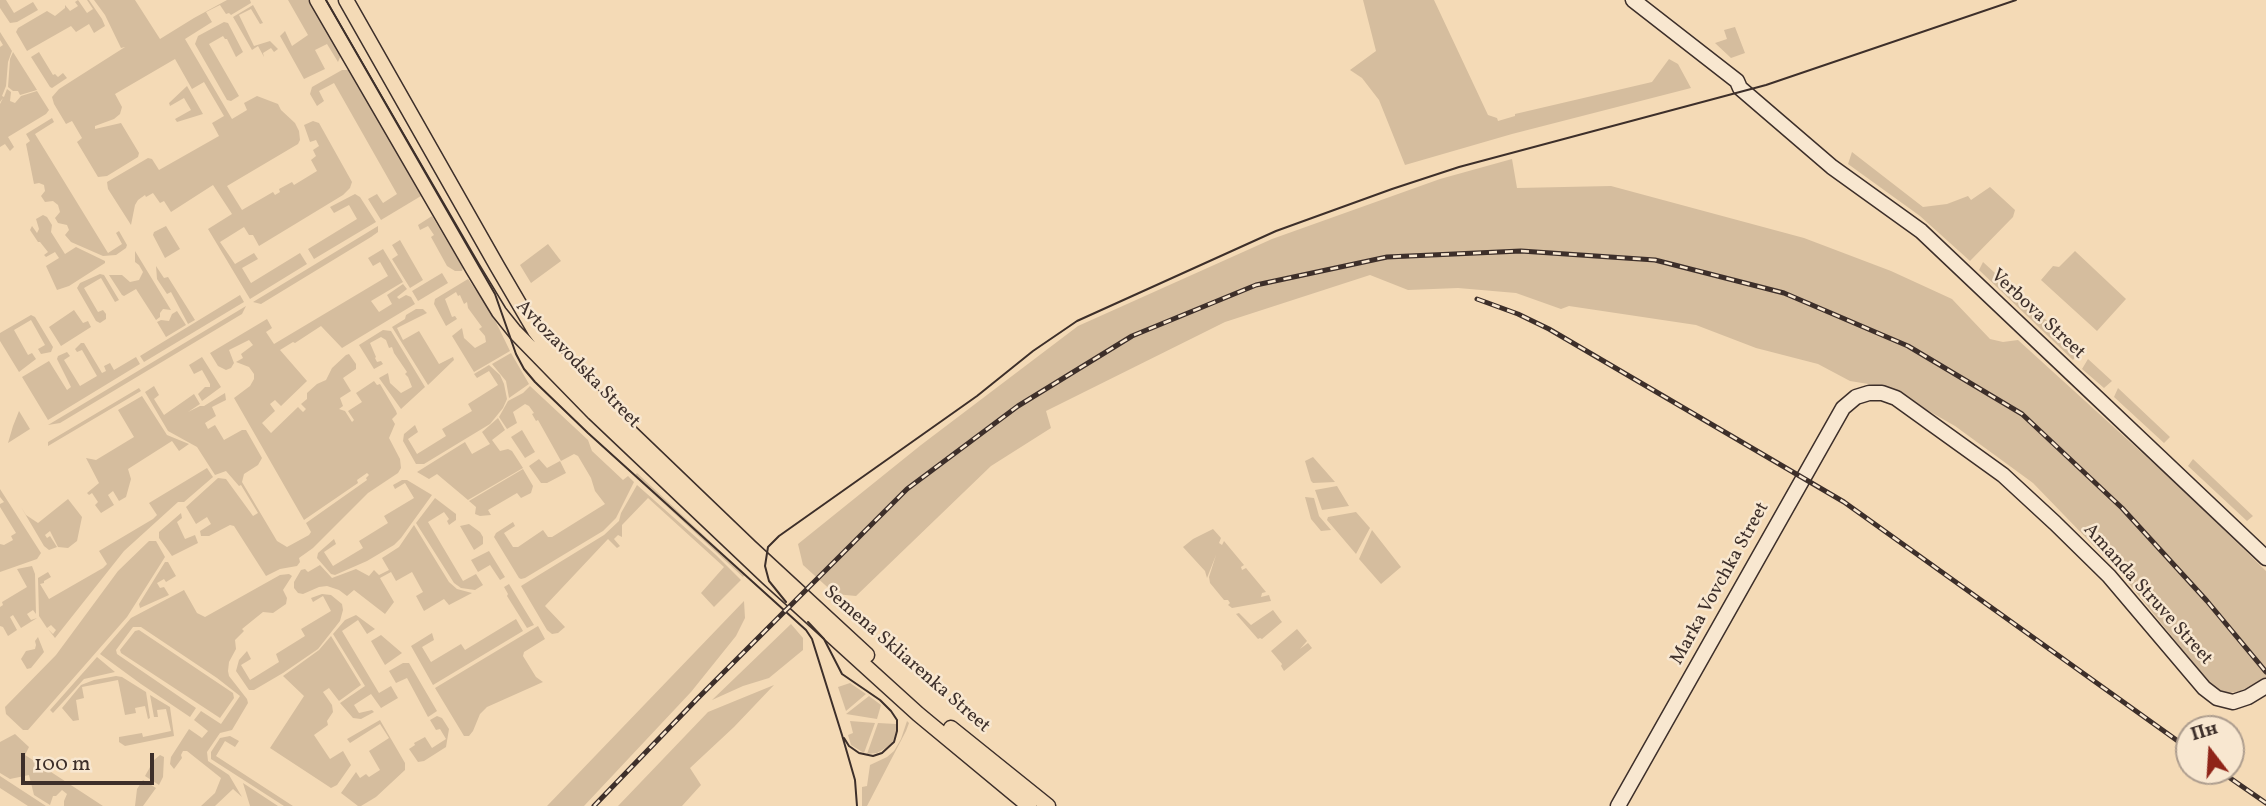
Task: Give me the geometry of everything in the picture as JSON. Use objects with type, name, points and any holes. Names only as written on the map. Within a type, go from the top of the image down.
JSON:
[{"type":"main road","name":"Avtozavodska Street","points":[[317,0],[505,320],[548,368],[594,413],[770,572]]},
{"type":"main road","name":"Avtozavodska Street","points":[[346,0],[497,266],[549,349],[770,572]]},
{"type":"main road","name":"Verbova Street","points":[[1633,0],[1737,81],[1740,88],[1832,167],[1921,231],[2266,558]]},
{"type":"main road","name":"Amanda Struve Street","points":[[1869,393],[1882,393],[1896,398],[2003,475],[2109,576],[2204,688],[2217,698],[2233,702],[2266,686]]},
{"type":"main road","name":"Marka Vovchka Street","points":[[1618,806],[1843,408],[1856,397],[1869,393]]},
{"type":"main road","name":"Semena Skliarenka Street","points":[[770,572],[918,714],[1029,806]]},
{"type":"main road","name":"Semena Skliarenka Street","points":[[770,572],[924,707],[1048,806]]},
{"type":"shaded area","points":[[0,0],[6,0],[14,13],[33,2],[38,10],[10,23],[0,8]]},
{"type":"shaded area","points":[[78,0],[87,13],[93,9],[89,0],[105,26],[94,33],[89,24],[76,32],[71,26],[27,51],[16,32],[18,28],[47,11],[55,16],[65,5],[70,11],[78,6],[75,2]]},
{"type":"shaded area","points":[[94,0],[135,0],[160,39],[194,18],[227,0],[250,0],[251,3],[231,15],[226,14],[220,5],[206,12],[212,22],[185,39],[232,119],[247,110],[244,103],[257,96],[278,104],[295,123],[300,140],[298,144],[227,186],[242,210],[317,171],[311,160],[316,156],[313,150],[319,146],[316,140],[310,142],[304,125],[313,121],[319,123],[352,182],[343,195],[259,246],[253,235],[249,235],[244,227],[220,242],[235,264],[254,253],[258,259],[242,268],[251,283],[300,253],[307,264],[250,299],[208,229],[232,214],[213,185],[171,212],[164,201],[160,203],[153,193],[146,197],[145,195],[135,205],[131,225],[108,189],[107,182],[148,158],[152,159],[159,170],[219,136],[212,123],[224,116],[204,82],[192,89],[175,59],[115,94],[122,107],[120,114],[95,126],[95,129],[121,123],[139,153],[138,157],[107,176],[98,177],[77,142],[82,138],[72,121],[66,124],[52,97],[59,89],[125,47],[121,48],[105,15]]},
{"type":"shaded area","points":[[288,0],[308,0],[341,55],[338,62],[327,44],[315,50],[325,69],[304,79],[280,36],[285,31],[292,46],[308,35]]},
{"type":"shaded area","points":[[1363,0],[1434,0],[1488,115],[1498,121],[1515,114],[1652,82],[1669,59],[1678,64],[1691,88],[1512,134],[1405,165],[1379,100],[1362,78],[1350,70],[1376,51]]},
{"type":"shaded area","points":[[253,5],[263,23],[260,24],[251,9],[239,15],[254,46],[270,41],[278,49],[274,52],[271,48],[263,53],[264,57],[258,46],[252,50],[233,17]]},
{"type":"shaded area","points":[[224,22],[228,23],[243,52],[236,57],[223,36],[209,44],[239,96],[231,101],[227,100],[195,44],[198,36]]},
{"type":"shaded area","points":[[1735,27],[1745,53],[1731,58],[1715,43],[1727,39],[1724,30]]},
{"type":"shaded area","points":[[0,32],[12,51],[2,96],[4,97],[7,89],[11,92],[10,101],[15,103],[21,96],[37,91],[49,110],[8,137],[14,147],[10,151],[5,144],[0,147],[0,104],[3,98],[0,102],[0,47],[3,45]]},
{"type":"shaded area","points":[[13,52],[37,90],[20,95],[18,91],[8,87]]},
{"type":"shaded area","points":[[39,52],[53,75],[58,77],[63,73],[67,78],[52,88],[31,57]]},
{"type":"shaded area","points":[[342,70],[350,70],[421,196],[381,220],[368,199],[377,194],[383,203],[397,194],[334,83],[319,91],[324,101],[317,106],[310,94],[312,87]]},
{"type":"shaded area","points":[[187,86],[203,114],[177,122],[175,119],[191,110],[184,98],[170,106],[169,103]]},
{"type":"shaded area","points":[[52,118],[54,122],[35,134],[108,253],[122,244],[116,233],[119,231],[127,245],[116,255],[103,256],[71,242],[65,235],[69,230],[67,225],[58,223],[55,218],[60,212],[58,205],[53,201],[45,202],[41,196],[45,191],[44,185],[34,184],[26,144],[30,141],[26,134]]},
{"type":"shaded area","points":[[1852,152],[1923,207],[1947,204],[1968,196],[1971,200],[1990,187],[2015,210],[2013,217],[1970,261],[1920,216],[1848,164]]},
{"type":"shaded area","points":[[1512,159],[1517,188],[1611,186],[1804,238],[1891,271],[1952,299],[1990,339],[2003,342],[2018,340],[2184,491],[2266,571],[2266,678],[2240,691],[2229,693],[2218,690],[2122,575],[2033,483],[1955,426],[1887,387],[1850,381],[1818,364],[1756,348],[1696,325],[1569,306],[1561,309],[1516,293],[1458,288],[1408,290],[1370,275],[1225,322],[1046,411],[1051,428],[991,466],[856,596],[835,594],[803,565],[798,544],[921,445],[1078,326],[1272,239],[1440,179]]},
{"type":"shaded area","points":[[355,194],[360,197],[376,222],[314,259],[308,249],[357,219],[349,205],[334,213],[330,207]]},
{"type":"shaded area","points":[[43,215],[52,225],[51,232],[65,254],[76,247],[105,263],[69,286],[57,290],[46,266],[59,258],[55,252],[46,257],[44,255],[48,252],[30,230],[32,226],[37,233],[39,229],[36,219]]},
{"type":"shaded area","points":[[432,216],[463,268],[462,271],[455,271],[447,266],[428,226],[420,230],[418,225]]},
{"type":"shaded area","points":[[166,226],[180,249],[165,258],[153,235]]},
{"type":"shaded area","points":[[378,226],[378,232],[371,237],[261,304],[253,302]]},
{"type":"shaded area","points":[[400,240],[423,280],[410,288],[392,259],[398,255],[392,245]]},
{"type":"shaded area","points":[[548,244],[561,261],[531,283],[520,265]]},
{"type":"shaded area","points":[[383,249],[403,282],[371,301],[379,312],[392,304],[387,295],[403,284],[407,289],[397,297],[399,299],[406,295],[411,297],[415,304],[342,348],[321,326],[280,350],[307,381],[281,406],[275,400],[270,404],[275,411],[262,423],[271,433],[298,407],[303,412],[306,409],[301,404],[307,399],[307,393],[326,380],[332,368],[349,354],[356,364],[356,369],[343,378],[351,391],[340,398],[343,406],[339,409],[345,411],[352,422],[354,420],[348,411],[362,402],[356,393],[374,381],[377,385],[380,384],[397,414],[392,419],[395,424],[389,438],[400,459],[401,468],[398,473],[368,493],[313,548],[299,558],[297,566],[280,569],[266,576],[234,526],[230,525],[209,536],[201,536],[200,531],[211,524],[207,517],[196,524],[186,507],[218,478],[226,479],[253,516],[258,513],[241,485],[226,471],[215,475],[197,447],[168,431],[145,392],[154,386],[159,395],[154,399],[164,415],[194,394],[200,404],[188,412],[225,393],[226,400],[212,407],[216,416],[205,423],[208,429],[215,425],[224,440],[246,430],[262,458],[258,465],[244,474],[242,482],[277,541],[287,547],[309,535],[311,532],[306,523],[367,480],[369,475],[367,473],[357,480],[358,483],[304,520],[234,398],[250,386],[254,379],[249,367],[236,362],[243,358],[241,354],[253,345],[249,340],[229,350],[234,363],[226,370],[218,366],[210,353],[267,319],[272,328],[266,332],[274,344],[388,276],[380,262],[373,266],[368,258]]},
{"type":"shaded area","points":[[135,251],[171,310],[163,309],[156,320],[136,289],[122,295],[109,275],[122,275],[130,282],[139,280],[143,272],[135,262]]},
{"type":"shaded area","points":[[2075,251],[2126,299],[2097,331],[2041,280],[2053,266],[2059,267]]},
{"type":"shaded area","points":[[1983,262],[2080,351],[2073,360],[1979,270]]},
{"type":"shaded area","points":[[156,266],[164,278],[168,277],[195,320],[188,324],[171,292],[167,294],[157,279]]},
{"type":"shaded area","points":[[442,273],[448,283],[418,301],[412,291]]},
{"type":"shaded area","points":[[100,274],[104,275],[119,300],[115,302],[101,278],[84,288],[98,312],[103,310],[106,314],[106,319],[100,323],[96,321],[77,288],[80,283]]},
{"type":"shaded area","points":[[468,279],[491,312],[510,351],[474,372],[452,336],[462,328],[464,338],[475,348],[486,342],[479,329],[482,327],[468,308],[467,302],[464,304],[456,292],[445,299],[452,317],[457,319],[446,326],[434,304],[435,299]]},
{"type":"shaded area","points":[[240,295],[244,302],[144,362],[140,356]]},
{"type":"shaded area","points":[[246,306],[242,314],[60,423],[48,425]]},
{"type":"shaded area","points":[[416,309],[423,309],[427,313],[397,328],[403,340],[419,331],[439,364],[453,357],[454,360],[428,385],[392,327]]},
{"type":"shaded area","points":[[74,310],[83,323],[88,321],[91,327],[61,346],[49,327]]},
{"type":"shaded area","points":[[177,311],[186,325],[166,337],[157,322],[169,321]]},
{"type":"shaded area","points":[[31,315],[35,317],[53,347],[51,352],[41,354],[38,349],[45,345],[31,320],[14,330],[28,355],[32,353],[36,359],[19,372],[0,341],[0,333]]},
{"type":"shaded area","points":[[383,330],[391,331],[425,387],[401,409],[379,378],[388,373],[390,383],[401,393],[412,387],[405,374],[407,372],[392,347],[389,348],[386,340],[381,337],[370,343],[377,362],[381,361],[383,364],[374,369],[359,345]]},
{"type":"shaded area","points":[[84,343],[102,373],[106,371],[104,366],[110,363],[114,370],[136,357],[140,364],[48,420],[22,377],[49,361],[67,390],[71,387],[57,359],[67,352],[70,356],[64,360],[80,386],[97,376],[82,350],[77,352],[75,349]]},
{"type":"shaded area","points":[[511,353],[529,384],[509,398],[506,381],[492,364]]},
{"type":"shaded area","points":[[202,357],[221,387],[202,401],[198,394],[205,387],[210,387],[210,384],[202,370],[194,374],[189,365]]},
{"type":"shaded area","points":[[2088,359],[2112,381],[2104,388],[2082,369]]},
{"type":"shaded area","points":[[489,365],[500,375],[504,384],[507,399],[503,408],[490,424],[424,464],[416,464],[403,441],[404,434],[415,425],[418,432],[408,439],[417,454],[446,436],[442,429],[472,411],[468,404],[498,385],[489,371],[477,378],[474,374]]},
{"type":"shaded area","points":[[530,386],[588,440],[592,451],[623,480],[628,476],[634,482],[616,518],[603,531],[521,579],[494,537],[496,533],[513,522],[515,526],[504,533],[513,547],[518,547],[543,530],[548,537],[552,537],[605,504],[595,491],[578,456],[574,454],[561,461],[529,406],[525,404],[513,412],[517,423],[507,429],[499,417],[508,401]]},
{"type":"shaded area","points":[[139,388],[141,391],[48,446],[48,442]]},
{"type":"shaded area","points":[[2118,388],[2170,437],[2164,443],[2114,397]]},
{"type":"shaded area","points":[[142,396],[167,435],[189,444],[179,451],[172,441],[128,469],[131,479],[126,497],[119,501],[113,491],[108,495],[114,505],[101,513],[95,505],[98,502],[92,493],[87,493],[99,483],[86,458],[96,460],[134,437],[118,410]]},
{"type":"shaded area","points":[[19,411],[30,429],[8,443],[13,426]]},
{"type":"shaded area","points":[[498,418],[505,430],[492,440],[500,451],[512,451],[523,468],[468,500],[437,474],[429,479],[417,472],[465,442],[472,454],[490,444],[482,432]]},
{"type":"shaded area","points":[[522,430],[535,452],[525,458],[511,437]]},
{"type":"shaded area","points":[[1313,457],[1335,482],[1311,481],[1305,461]]},
{"type":"shaded area","points":[[539,459],[547,468],[560,461],[566,473],[547,483],[541,483],[529,466]]},
{"type":"shaded area","points":[[2193,459],[2253,516],[2247,521],[2188,466]]},
{"type":"shaded area","points":[[207,468],[213,477],[184,502],[178,502],[124,551],[55,638],[48,629],[53,634],[56,630],[51,625],[47,628],[39,616],[38,578],[48,572],[51,577],[40,584],[49,599],[103,568],[107,564],[99,551],[153,519],[157,515],[149,503]]},
{"type":"shaded area","points":[[523,469],[533,486],[531,493],[521,498],[517,493],[488,510],[491,515],[475,514],[476,507],[469,501]]},
{"type":"shaded area","points":[[637,473],[745,574],[743,577],[634,476]]},
{"type":"shaded area","points":[[407,480],[432,495],[401,538],[367,561],[335,575],[331,574],[317,558],[318,553],[334,539],[336,544],[324,552],[333,566],[363,548],[359,541],[388,523],[384,516],[414,498],[405,483],[395,489],[393,485]]},
{"type":"shaded area","points":[[637,485],[741,580],[714,607],[701,593],[724,567],[648,498],[622,525],[622,537],[618,535],[614,539],[620,546],[617,548],[608,539],[545,606],[565,627],[552,634],[521,586],[604,535],[619,521]]},
{"type":"shaded area","points":[[1337,486],[1349,506],[1322,510],[1315,490]]},
{"type":"shaded area","points":[[0,489],[41,553],[37,559],[0,572],[0,544],[4,545],[13,540],[11,536],[16,533],[0,507],[4,502],[0,497]]},
{"type":"shaded area","points":[[1305,497],[1314,498],[1319,516],[1331,530],[1321,531],[1311,519]]},
{"type":"shaded area","points":[[435,498],[456,514],[456,520],[449,525],[449,519],[444,512],[428,522],[463,581],[476,574],[483,585],[475,590],[461,588],[454,583],[416,523]]},
{"type":"shaded area","points":[[68,499],[82,517],[77,541],[68,548],[58,547],[50,531],[45,535],[47,538],[50,536],[57,547],[49,550],[44,546],[21,507],[26,515],[38,523]]},
{"type":"shaded area","points":[[1356,512],[1370,528],[1356,554],[1327,520],[1328,517]]},
{"type":"shaded area","points":[[181,513],[182,518],[177,522],[185,539],[195,535],[198,543],[172,556],[159,538],[159,532]]},
{"type":"shaded area","points":[[469,524],[483,537],[483,544],[474,550],[460,526]]},
{"type":"shaded area","points":[[414,525],[449,582],[457,589],[472,593],[449,605],[444,599],[424,611],[416,596],[423,592],[412,572],[396,581],[391,572],[380,578],[394,602],[385,614],[354,590],[347,596],[327,586],[303,594],[294,588],[294,582],[301,570],[308,572],[320,565],[332,578],[356,569],[369,576],[374,570],[379,575],[389,570],[382,558],[399,547]]},
{"type":"shaded area","points":[[1213,529],[1221,538],[1219,543],[1222,545],[1224,541],[1244,565],[1242,570],[1246,568],[1266,592],[1262,593],[1261,597],[1269,595],[1271,601],[1232,608],[1228,605],[1228,600],[1224,600],[1210,583],[1209,577],[1216,555],[1207,578],[1205,571],[1183,547]]},
{"type":"shaded area","points":[[1372,530],[1401,567],[1381,584],[1359,559]]},
{"type":"shaded area","points":[[149,541],[156,541],[165,557],[127,617],[28,730],[23,730],[6,714],[5,707],[56,655],[118,571]]},
{"type":"shaded area","points":[[489,551],[505,577],[500,580],[490,565],[478,572],[471,560]]},
{"type":"shaded area","points":[[165,562],[168,562],[176,576],[166,582],[164,579],[157,583],[160,588],[164,587],[169,595],[140,608],[139,604]]},
{"type":"shaded area","points":[[32,566],[35,574],[36,614],[33,610],[27,614],[31,620],[37,618],[21,628],[13,615],[10,617],[17,630],[8,636],[0,626],[0,607],[2,602],[27,587],[17,569]]},
{"type":"shaded area","points":[[280,575],[292,576],[283,590],[287,598],[286,604],[273,613],[263,612],[242,629],[244,631],[235,640],[236,649],[229,662],[229,676],[248,703],[232,730],[220,733],[207,752],[208,761],[229,775],[242,797],[233,789],[215,806],[201,806],[215,793],[221,778],[187,751],[183,751],[182,758],[174,769],[170,764],[171,757],[189,729],[202,738],[208,731],[194,720],[201,711],[221,724],[240,696],[141,627],[133,627],[116,650],[117,654],[196,708],[190,717],[100,654],[131,618],[184,590],[197,613],[205,617]]},
{"type":"shaded area","points":[[509,584],[534,625],[527,628],[507,596],[504,587]]},
{"type":"shaded area","points":[[322,594],[331,595],[342,604],[340,621],[318,649],[283,673],[254,690],[249,690],[236,671],[239,660],[247,651],[251,659],[241,665],[250,680],[279,662],[276,654],[305,636],[301,629],[331,611],[323,596],[313,602],[311,598]]},
{"type":"shaded area","points":[[744,601],[745,618],[736,636],[691,692],[584,806],[547,806]]},
{"type":"shaded area","points":[[1273,610],[1282,622],[1262,639],[1258,639],[1236,614],[1239,613],[1251,625]]},
{"type":"shaded area","points":[[356,615],[375,629],[367,634],[358,620],[342,631],[379,693],[391,686],[398,698],[381,708],[371,694],[354,705],[359,713],[372,710],[374,712],[361,719],[353,718],[340,703],[365,686],[333,634],[345,620]]},
{"type":"shaded area","points":[[516,619],[523,631],[433,685],[411,646],[432,633],[434,640],[422,647],[431,662],[461,644],[465,650]]},
{"type":"shaded area","points":[[791,624],[803,638],[803,650],[769,678],[712,700]]},
{"type":"shaded area","points":[[538,626],[545,639],[524,652],[523,656],[536,677],[543,682],[487,707],[480,714],[473,731],[469,736],[464,736],[435,688]]},
{"type":"shaded area","points":[[1297,629],[1307,641],[1300,649],[1308,643],[1312,648],[1284,671],[1282,664],[1271,651]]},
{"type":"shaded area","points":[[139,630],[233,693],[234,698],[220,718],[121,653],[120,650],[135,631]]},
{"type":"shaded area","points":[[381,635],[402,653],[385,665],[371,641]]},
{"type":"shaded area","points":[[331,636],[361,685],[339,701],[329,688],[323,692],[332,705],[333,712],[327,721],[328,725],[314,735],[330,759],[343,751],[351,765],[337,785],[331,788],[270,748],[304,696],[283,676],[319,650]]},
{"type":"shaded area","points":[[38,637],[44,652],[31,668],[27,669],[21,659],[26,651],[35,649]]},
{"type":"shaded area","points":[[97,657],[115,672],[84,679],[53,713],[50,710]]},
{"type":"shaded area","points":[[403,663],[409,663],[437,711],[428,717],[407,678],[396,683],[389,671]]},
{"type":"shaded area","points":[[116,676],[146,692],[150,718],[148,719],[145,706],[135,708],[136,713],[125,715],[118,680],[82,687],[84,698],[76,700],[79,720],[73,721],[62,708],[81,685]]},
{"type":"shaded area","points":[[850,683],[866,694],[846,711],[838,687]]},
{"type":"shaded area","points":[[774,685],[690,768],[701,785],[682,806],[618,806],[708,712]]},
{"type":"shaded area","points":[[150,695],[170,707],[174,736],[125,746],[119,742],[119,737],[142,733],[143,737],[171,731],[166,709],[157,710],[158,717],[154,717]]},
{"type":"shaded area","points":[[869,696],[881,705],[877,719],[846,714]]},
{"type":"shaded area","points":[[437,716],[442,718],[449,729],[446,747],[418,762],[409,749],[414,743],[425,737],[432,748],[446,739],[430,720]]},
{"type":"shaded area","points":[[380,720],[405,763],[405,770],[376,797],[358,806],[341,793],[356,772],[360,778],[366,774],[369,777],[380,770],[369,751],[389,738],[380,724],[350,743],[347,739]]},
{"type":"shaded area","points":[[850,721],[875,723],[864,753],[851,745],[848,735],[853,733]]},
{"type":"shaded area","points":[[907,721],[909,723],[906,731],[867,806],[862,806],[862,787],[867,786],[870,765],[894,751]]},
{"type":"shaded area","points":[[878,723],[896,724],[896,732],[892,743],[877,753],[867,754]]},
{"type":"shaded area","points":[[15,734],[29,747],[25,755],[103,806],[64,806],[67,794],[62,790],[53,796],[50,805],[34,795],[29,775],[10,779],[0,773],[0,742]]},
{"type":"shaded area","points":[[230,736],[239,741],[235,747],[225,741],[216,756],[293,806],[284,806],[211,759],[211,752],[220,738]]},
{"type":"shaded area","points":[[160,755],[164,757],[163,777],[159,785],[145,776]]},
{"type":"shaded area","points":[[0,776],[46,806],[28,806],[0,788]]},
{"type":"shaded area","points":[[143,780],[156,788],[143,806],[135,806],[137,789]]},
{"type":"shaded area","points":[[243,783],[278,806],[250,806]]},
{"type":"tram line","points":[[326,0],[495,294],[524,369],[588,433],[806,630],[812,639],[855,780],[857,806]]},
{"type":"tram line","points":[[786,602],[769,581],[765,566],[768,547],[779,536],[977,396],[1033,351],[1077,321],[1276,231],[1392,189],[1459,167],[1766,85],[2016,0]]},
{"type":"tram line","points":[[808,622],[824,639],[842,674],[880,700],[897,720],[894,742],[882,753],[873,756],[859,753],[849,746],[844,738]]},
{"type":"railway","points":[[594,806],[907,489],[1018,406],[1132,336],[1256,285],[1387,257],[1521,251],[1655,260],[1784,293],[1908,346],[2022,414],[2122,508],[2207,601],[2266,672]]},
{"type":"railway","points":[[1477,299],[1549,329],[1844,502],[2175,739]]},
{"type":"railway","points":[[2240,785],[2266,803]]}]
